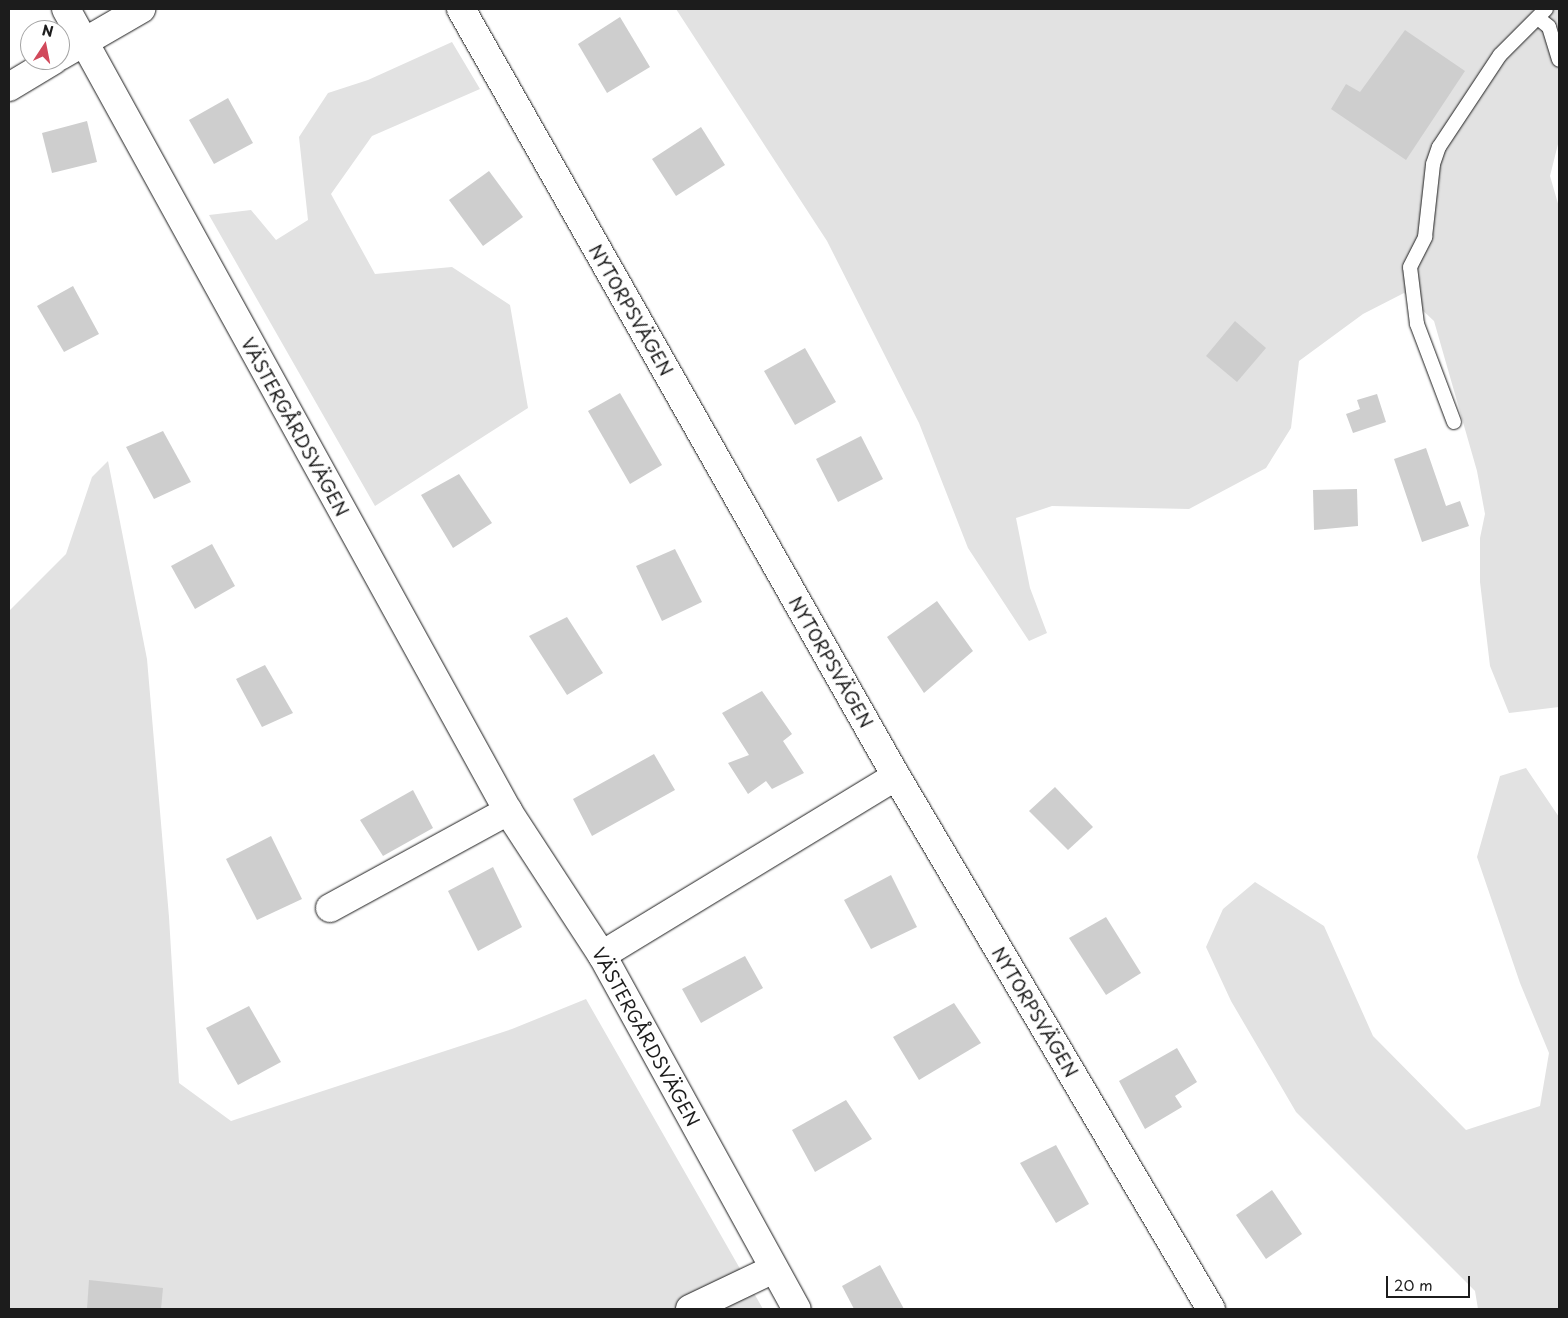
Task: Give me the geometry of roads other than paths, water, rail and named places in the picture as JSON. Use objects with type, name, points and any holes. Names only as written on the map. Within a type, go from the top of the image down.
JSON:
[{"type":"street","name":"VÄSTERGÅRDSVÄGEN","points":[[66,9],[508,811],[602,955],[797,1309]]},
{"type":"street","points":[[70,50],[141,9]]},
{"type":"street","name":"NYTORPSVÄGEN","points":[[460,9],[896,776],[1211,1309]]},
{"type":"street","points":[[9,87],[37,70]]},
{"type":"street","points":[[602,955],[896,776]]},
{"type":"street","points":[[330,908],[508,811]]},
{"type":"street","points":[[690,1309],[774,1269]]},
{"type":"lane","points":[[1454,422],[1418,324],[1410,267],[1425,237],[1433,164],[1439,147],[1500,55],[1542,13],[1549,27],[1559,58]]}]
